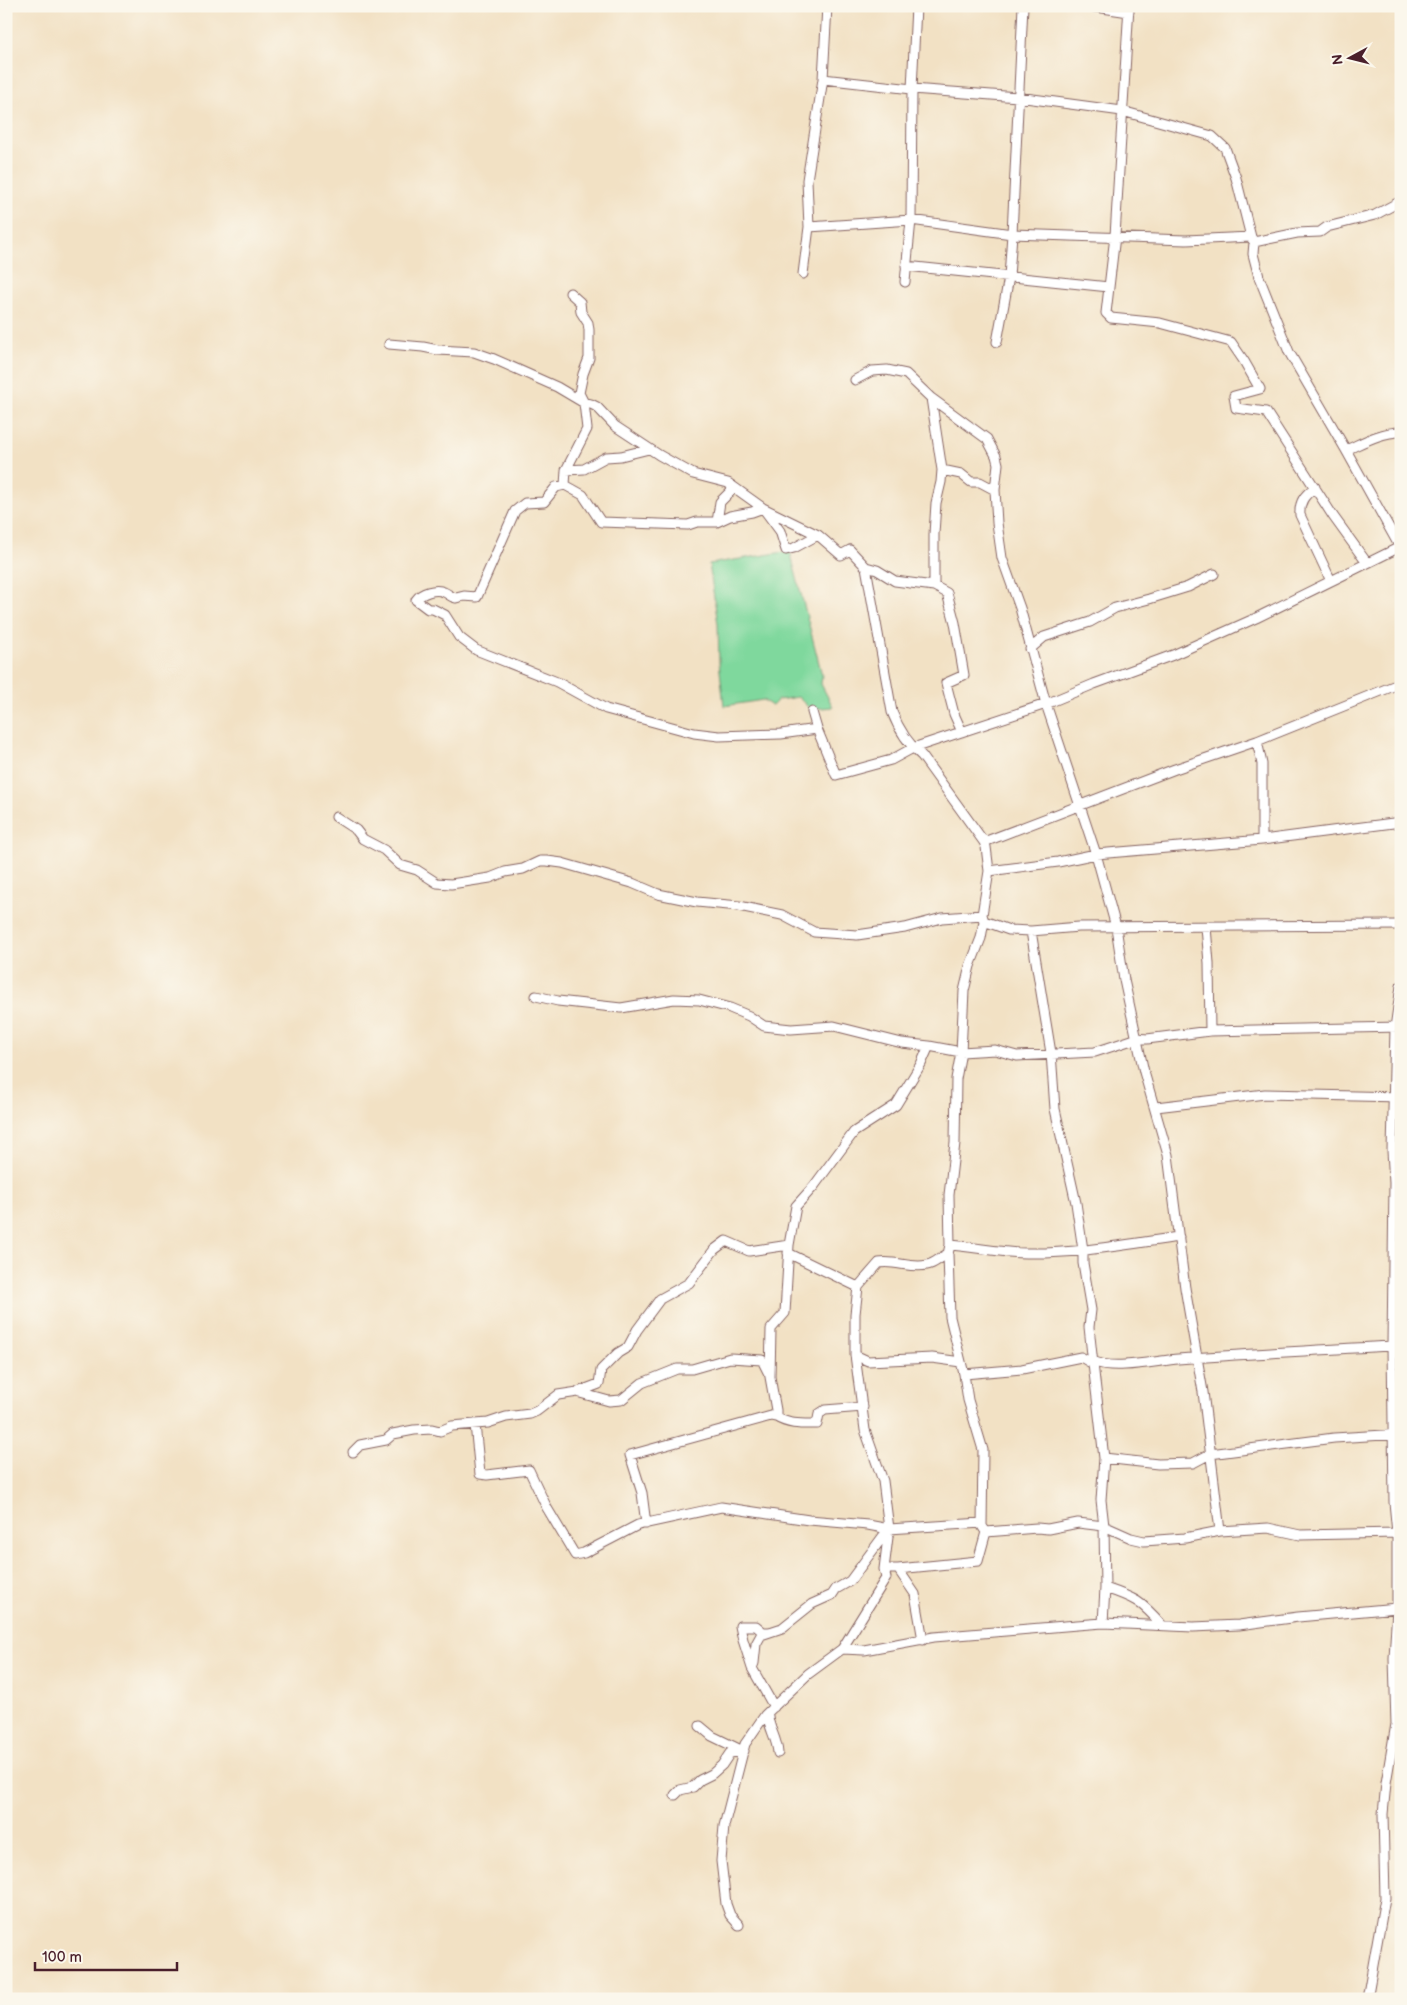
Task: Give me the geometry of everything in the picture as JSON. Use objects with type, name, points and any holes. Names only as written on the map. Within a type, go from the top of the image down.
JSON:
[{"type":"street","points":[[803,274],[809,227],[807,180],[823,79],[828,6]]},
{"type":"street","points":[[905,282],[911,220],[912,89],[916,6]]},
{"type":"street","points":[[997,342],[1009,277],[1023,6]]},
{"type":"street","points":[[1090,6],[1129,9],[1115,236],[1106,313],[1111,318],[1160,323],[1231,342],[1244,360],[1260,389],[1234,396],[1236,408],[1266,412],[1333,516],[1367,562]]},
{"type":"street","points":[[812,712],[836,776],[891,760],[913,748],[1046,704],[1211,640],[1367,562],[1400,548],[1289,352],[1259,277],[1253,254],[1252,239],[1236,178],[1225,148],[1219,141],[1212,136],[1122,111],[1018,97],[912,89],[823,79]]},
{"type":"street","points":[[809,227],[911,220],[1012,234],[1115,236],[1186,240],[1252,239],[1320,232],[1327,227],[1375,215],[1401,201]]},
{"type":"street","points":[[906,266],[1109,288]]},
{"type":"street","points":[[565,485],[566,470],[587,429],[584,403],[579,393],[589,358],[589,326],[581,312],[580,302],[570,293]]},
{"type":"street","points":[[389,344],[464,351],[484,355],[557,387],[584,403],[597,407],[615,426],[650,449],[693,474],[728,484],[763,508],[818,535],[842,555],[850,550],[866,567],[877,570],[895,581],[934,586],[947,593],[955,623],[964,674],[946,683],[954,714],[962,732]]},
{"type":"street","points":[[855,380],[872,370],[887,370],[906,374],[931,398],[990,442],[998,464],[995,490],[1002,558],[1020,608],[1046,704],[1096,854],[1116,927],[1124,980],[1144,1072],[1156,1107],[1168,1155],[1185,1288],[1198,1358],[1220,1531]]},
{"type":"street","points":[[931,398],[942,470],[936,503],[934,586]]},
{"type":"street","points":[[1346,450],[1377,436],[1391,432],[1401,432]]},
{"type":"street","points":[[566,470],[584,469],[606,457],[621,456],[650,449]]},
{"type":"street","points":[[942,470],[961,474],[971,482],[980,482],[995,490]]},
{"type":"street","points":[[763,508],[730,516],[717,522],[697,522],[688,525],[601,522],[583,495],[565,485],[556,487],[544,502],[525,502],[515,511],[480,594],[477,597],[464,596],[456,598],[444,592],[436,591],[422,595],[416,600],[428,609],[433,609],[445,616],[459,637],[476,650],[557,682],[606,709],[694,734],[719,736],[782,734],[817,729]]},
{"type":"street","points":[[1315,487],[1305,494],[1300,504],[1300,515],[1331,581]]},
{"type":"street","points":[[717,522],[720,502],[734,488]]},
{"type":"street","points":[[763,508],[780,532],[786,550],[794,548],[818,535]]},
{"type":"street","points":[[866,567],[892,712],[899,730],[922,756],[984,842],[988,871],[981,938],[970,966],[964,991],[961,1052],[956,1079],[955,1143],[949,1195],[950,1317],[964,1374],[968,1400],[983,1450],[984,1527],[978,1561],[884,1569]]},
{"type":"street","points":[[1030,649],[1044,637],[1090,622],[1115,608],[1188,587],[1214,574]]},
{"type":"street","points":[[984,842],[1080,804],[1258,741],[1401,683]]},
{"type":"street","points":[[1258,741],[1262,764],[1262,840]]},
{"type":"street","points":[[336,817],[356,830],[363,839],[384,850],[400,865],[417,870],[437,883],[451,884],[490,878],[505,872],[522,869],[540,861],[547,861],[562,863],[632,883],[668,896],[697,902],[739,906],[782,915],[814,932],[856,935],[905,928],[942,918],[983,918],[1009,930],[1030,931],[1079,926],[1401,926]]},
{"type":"street","points":[[988,871],[1058,862],[1096,854],[1262,840],[1401,822]]},
{"type":"street","points":[[1206,927],[1210,963],[1210,1030]]},
{"type":"street","points":[[1030,931],[1051,1053],[1055,1110],[1076,1203],[1091,1310],[1089,1327],[1104,1458],[1101,1500],[1104,1526],[1105,1588],[1102,1624]]},
{"type":"street","points":[[1367,1999],[1385,1898],[1383,1814],[1386,1783],[1398,1723],[1394,1658],[1398,1608],[1397,1533],[1394,1502],[1397,1434],[1392,1346],[1397,1270],[1397,1182],[1392,1177],[1392,1150],[1397,1097],[1398,1027],[1401,986]]},
{"type":"street","points":[[536,996],[558,1001],[621,1008],[674,1000],[699,1000],[730,1008],[749,1016],[764,1026],[791,1030],[834,1026],[902,1043],[961,1052],[995,1050],[1017,1056],[1095,1052],[1138,1038],[1147,1039],[1210,1030],[1398,1027]]},
{"type":"street","points":[[776,1417],[770,1376],[771,1329],[785,1313],[788,1249],[796,1206],[814,1186],[854,1132],[896,1106],[921,1064],[929,1046]]},
{"type":"street","points":[[1156,1107],[1265,1094],[1397,1097]]},
{"type":"street","points":[[739,1925],[730,1915],[726,1904],[721,1861],[724,1826],[745,1744],[765,1715],[808,1674],[842,1649],[886,1578],[884,1569],[889,1529],[883,1481],[865,1430],[855,1355],[855,1314],[858,1288],[879,1263],[890,1262],[910,1266],[929,1265],[949,1250],[977,1247],[1018,1253],[1083,1250],[1179,1237]]},
{"type":"street","points":[[353,1452],[360,1445],[386,1440],[393,1434],[414,1430],[432,1429],[440,1431],[452,1426],[475,1424],[530,1414],[558,1395],[578,1392],[599,1384],[601,1370],[618,1353],[628,1347],[637,1330],[660,1299],[689,1283],[705,1260],[726,1241],[749,1251],[788,1249],[858,1288]]},
{"type":"street","points":[[964,1374],[1022,1369],[1080,1358],[1093,1364],[1095,1362],[1103,1365],[1123,1365],[1198,1358],[1392,1346]]},
{"type":"street","points":[[855,1355],[868,1361],[932,1358],[961,1362]]},
{"type":"street","points":[[578,1392],[609,1401],[621,1400],[642,1383],[677,1369],[692,1369],[730,1358],[762,1360],[770,1376]]},
{"type":"street","points":[[646,1524],[642,1493],[630,1455],[771,1416],[802,1425],[817,1424],[819,1414],[825,1410],[863,1407]]},
{"type":"street","points":[[475,1424],[480,1474],[487,1475],[529,1470],[547,1508],[575,1555],[584,1553],[638,1525],[720,1507],[809,1520],[868,1524],[889,1529],[984,1527],[1048,1529],[1078,1523],[1104,1526],[1144,1541],[1184,1538],[1220,1531],[1268,1528],[1300,1535],[1397,1533]]},
{"type":"street","points":[[1104,1458],[1158,1464],[1193,1463],[1210,1454],[1334,1438],[1397,1434]]},
{"type":"street","points":[[752,1668],[756,1644],[761,1635],[782,1628],[812,1604],[832,1596],[836,1589],[850,1581],[889,1529]]},
{"type":"street","points":[[898,1569],[915,1594],[922,1640]]},
{"type":"street","points":[[1105,1588],[1132,1597],[1141,1603],[1162,1625]]},
{"type":"street","points":[[842,1649],[864,1650],[965,1634],[1102,1624],[1192,1627],[1239,1625],[1298,1617],[1398,1608]]},
{"type":"street","points":[[771,1632],[763,1632],[756,1626],[740,1626],[752,1668],[774,1707]]},
{"type":"street","points":[[765,1715],[768,1716],[768,1724],[777,1741],[778,1753]]},
{"type":"street","points":[[700,1726],[712,1736],[744,1751]]},
{"type":"street","points":[[675,1795],[680,1790],[693,1787],[700,1780],[712,1774],[722,1765],[730,1753],[744,1751]]},
{"type":"green space","points":[[790,551],[822,675],[821,684],[833,707],[810,709],[798,697],[778,700],[772,706],[763,700],[724,706],[719,662],[718,624],[709,564]]}]
